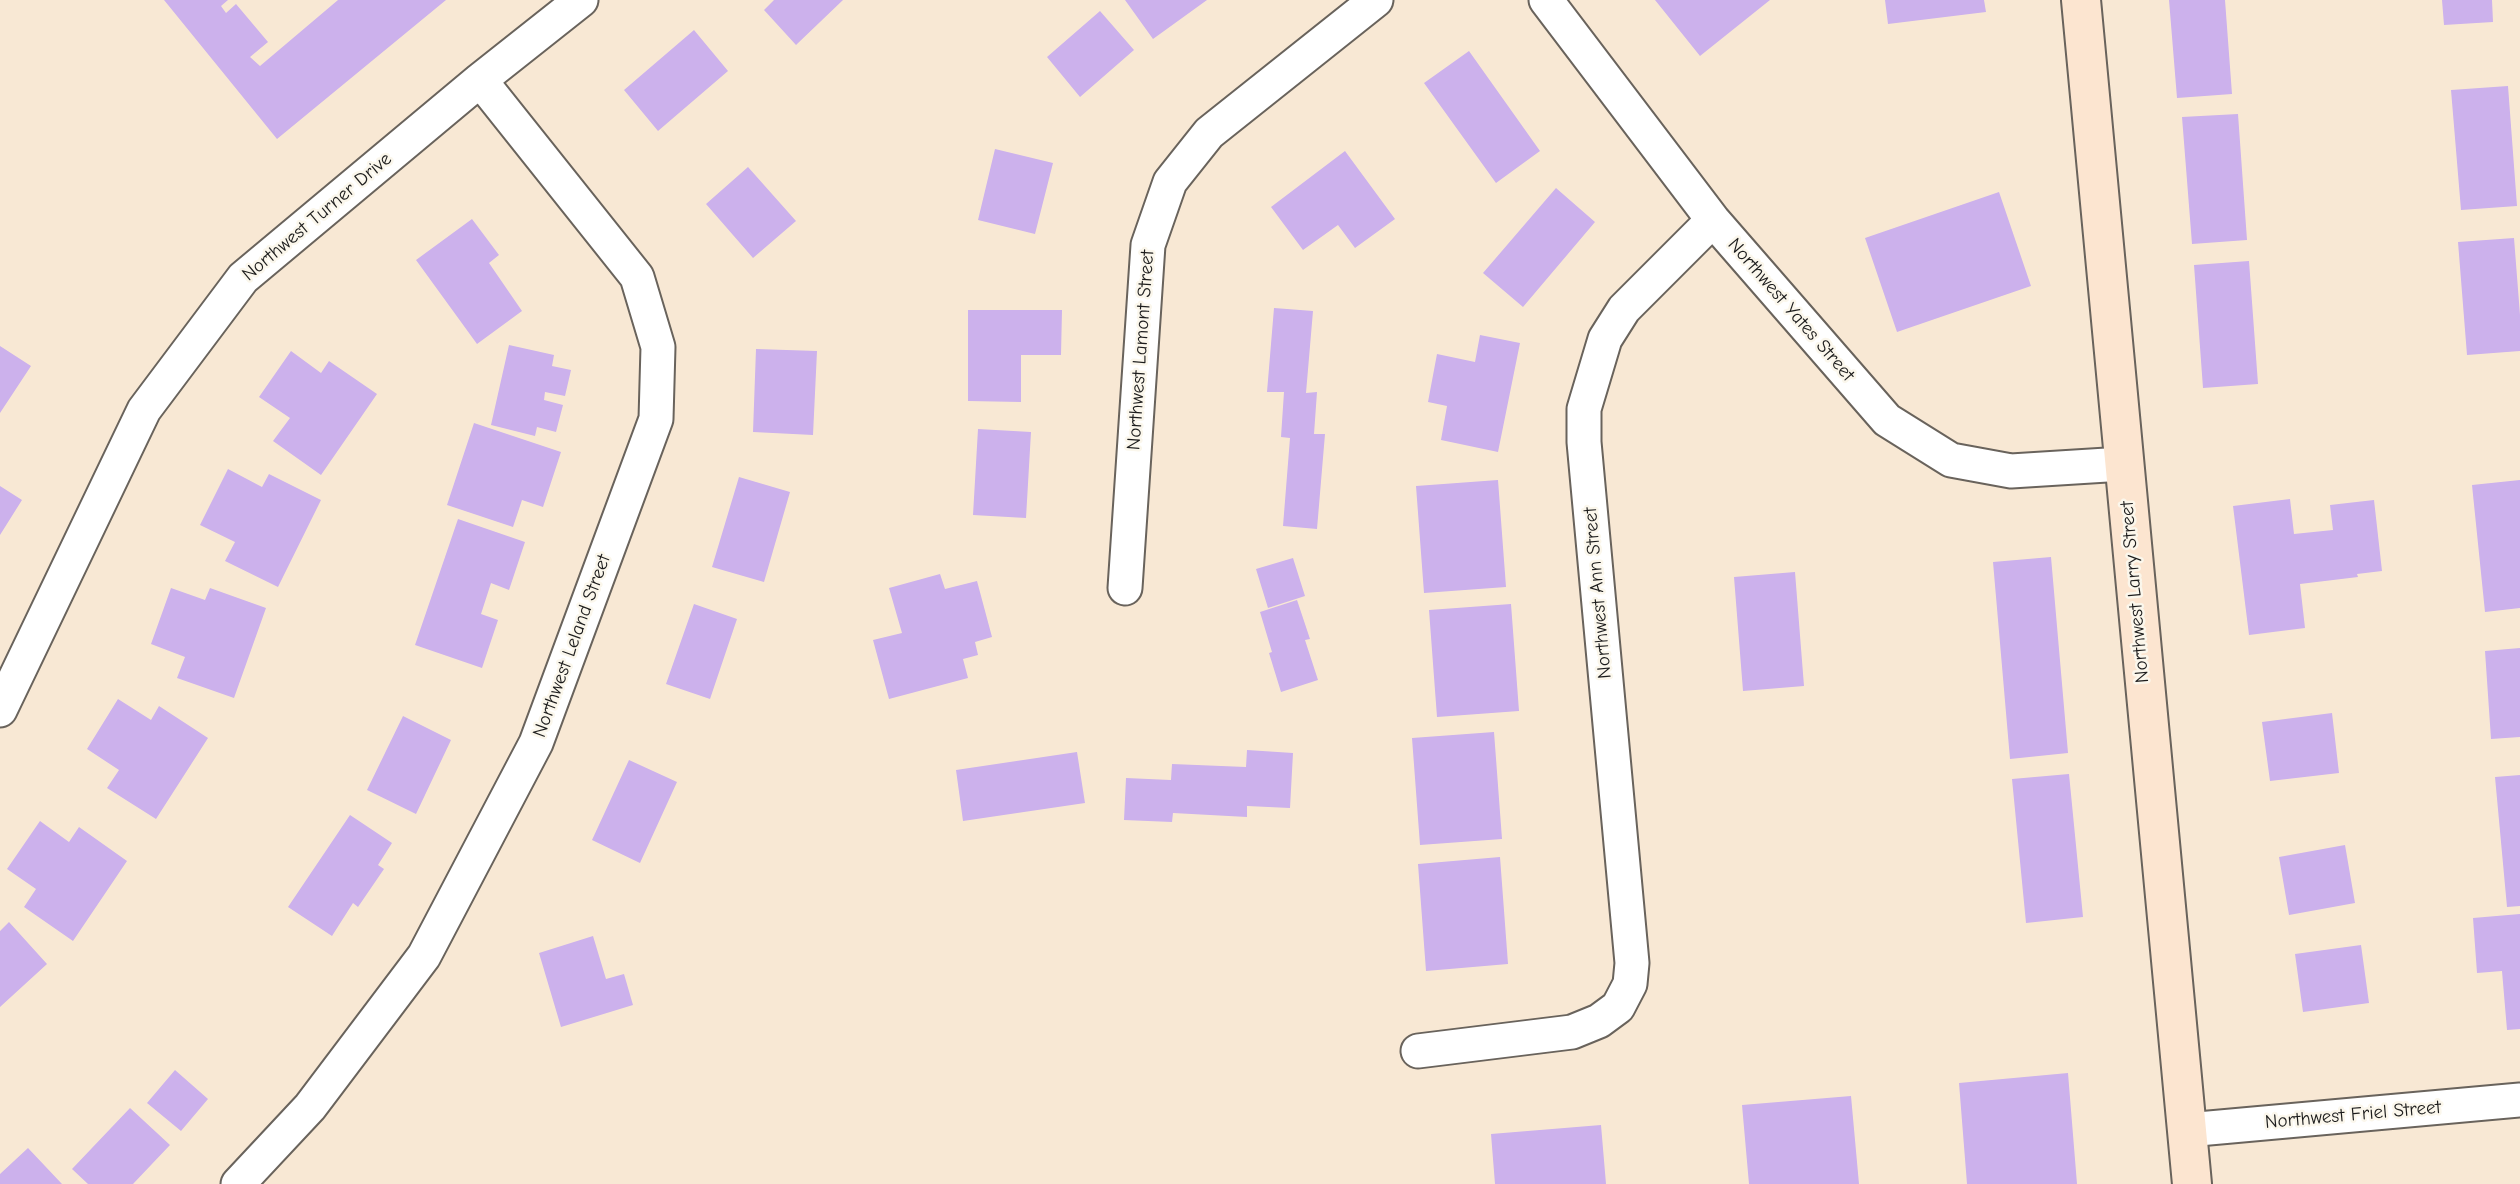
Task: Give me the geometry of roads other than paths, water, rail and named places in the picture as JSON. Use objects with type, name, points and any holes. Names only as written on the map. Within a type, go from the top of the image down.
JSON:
[{"type":"street","name":"Northwest Turner Drive","points":[[0,710],[144,410],[243,278],[480,80],[581,0]]},
{"type":"street","name":"Northwest Lamont Street","points":[[1125,588],[1147,245],[1170,182],[1209,133],[1376,0]]},
{"type":"street","name":"Northwest Yates Street","points":[[1546,0],[1713,220],[1887,421],[1951,460],[2011,471],[2123,464]]},
{"type":"street","name":"Northwest Larry Street","points":[[2081,0],[2192,1184]]},
{"type":"street","name":"Northwest Leland Street","points":[[238,1184],[310,1107],[425,956],[536,743],[656,419],[658,347],[637,277],[480,80]]},
{"type":"street","name":"Northwest Ann Street","points":[[1418,1051],[1572,1032],[1599,1021],[1618,1007],[1630,984],[1632,963],[1584,442],[1584,409],[1605,339],[1624,309],[1713,220]]},
{"type":"street","name":"Northwest Friel Street","points":[[2187,1130],[2520,1100]]}]
